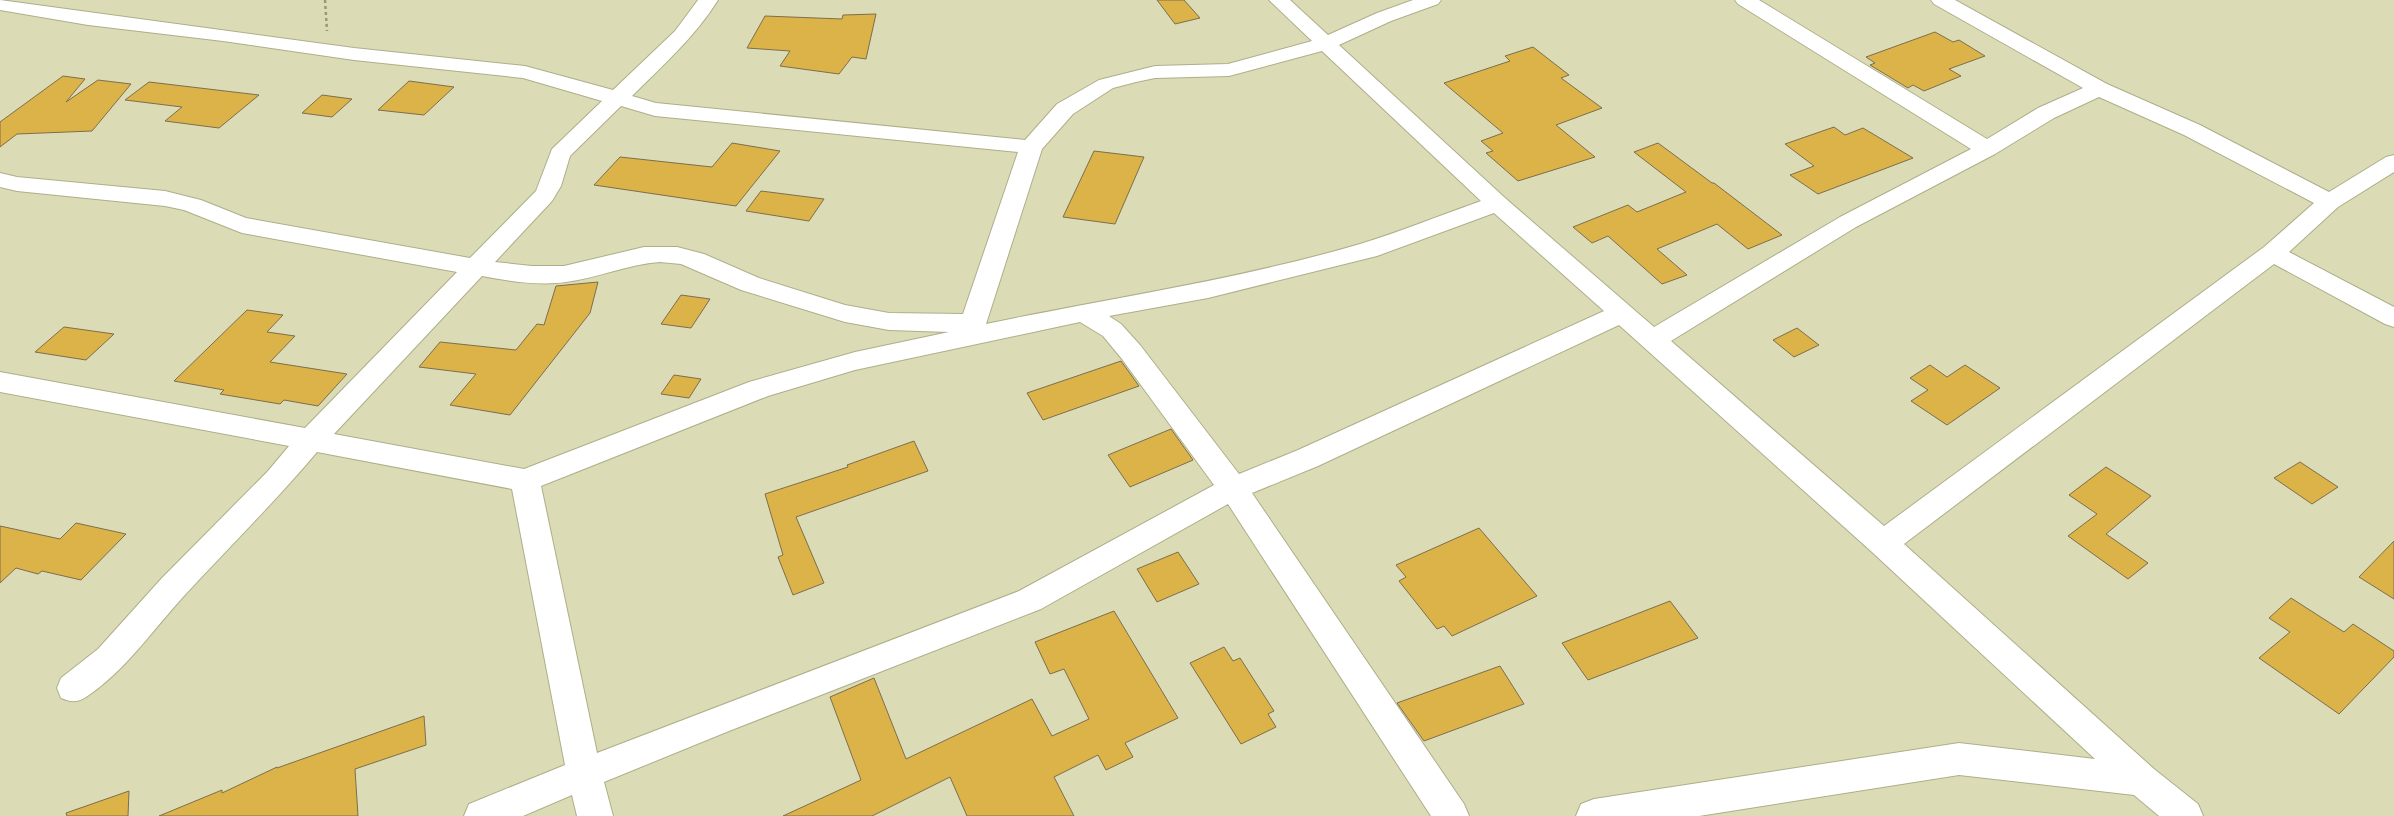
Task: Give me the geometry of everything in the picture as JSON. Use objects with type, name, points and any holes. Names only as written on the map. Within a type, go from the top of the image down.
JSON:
[{"type":"street","points":[[73,688],[109,659],[173,587],[278,479],[312,440],[544,196],[553,184],[554,170],[560,154],[682,35],[697,18],[708,0]]},
{"type":"street","points":[[1279,0],[1497,203],[1883,543],[2142,780],[2185,816]]},
{"type":"street","points":[[970,331],[1031,147],[1065,109],[1106,84],[1155,72],[1229,70],[1325,44],[1384,17],[1430,0]]},
{"type":"street","points":[[1745,0],[1987,149]]},
{"type":"street","points":[[1941,0],[2099,89],[2192,130],[2330,202]]},
{"type":"street","points":[[0,4],[88,19],[318,49],[525,72],[654,109],[1031,147]]},
{"type":"street","points":[[1654,340],[1848,222],[1987,149],[2046,113],[2099,89]]},
{"type":"street","points":[[1883,543],[2273,253],[2330,202],[2394,162]]},
{"type":"street","points":[[0,180],[17,184],[151,197],[184,203],[207,210],[226,220],[242,225],[476,267],[562,276],[632,257],[654,253],[677,255],[698,260],[718,272],[738,280],[844,314],[879,321],[970,331]]},
{"type":"street","points":[[0,382],[525,480],[759,389],[855,361],[970,331],[1208,290],[1368,250],[1497,203]]},
{"type":"street","points":[[2273,253],[2394,318]]},
{"type":"street","points":[[1084,312],[1112,330],[1131,352],[1233,488],[1451,816]]},
{"type":"street","points":[[482,816],[717,720],[1030,600],[1233,488],[1308,458],[1623,313]]},
{"type":"street","points":[[525,480],[584,774],[595,816]]},
{"type":"street","points":[[1594,816],[1959,759],[2142,780]]},
{"type":"path","points":[[318,49],[327,34],[327,22],[324,15],[326,0]]},
{"type":"building","points":[[1157,0],[1184,0],[1200,18],[1175,24]]},
{"type":"building","points":[[876,14],[866,59],[852,57],[839,74],[780,66],[790,51],[747,48],[765,16],[842,19],[843,15]]},
{"type":"building","points":[[1935,32],[1953,42],[1959,40],[1985,56],[1949,69],[1961,76],[1924,91],[1913,85],[1908,88],[1870,65],[1875,63],[1866,57]]},
{"type":"building","points":[[1533,47],[1569,75],[1561,78],[1602,108],[1556,125],[1595,157],[1518,181],[1486,153],[1493,151],[1481,141],[1503,133],[1444,83],[1510,61],[1505,56]]},
{"type":"building","points":[[63,76],[85,79],[66,102],[98,80],[131,84],[92,131],[17,134],[0,147],[0,122]]},
{"type":"building","points":[[409,81],[454,87],[424,115],[378,110]]},
{"type":"building","points":[[149,82],[259,95],[219,128],[165,121],[182,107],[125,100]]},
{"type":"building","points":[[322,95],[352,99],[332,117],[302,113]]},
{"type":"building","points":[[1834,127],[1845,135],[1863,128],[1913,158],[1818,194],[1790,175],[1814,166],[1785,144]]},
{"type":"building","points":[[732,143],[780,151],[736,206],[594,185],[620,157],[712,167]]},
{"type":"building","points":[[1658,143],[1782,235],[1748,249],[1717,224],[1657,249],[1687,275],[1662,284],[1608,236],[1592,243],[1573,227],[1628,205],[1637,212],[1686,192],[1634,152]]},
{"type":"building","points":[[1094,151],[1144,157],[1115,224],[1063,217]]},
{"type":"building","points":[[761,191],[824,199],[809,221],[746,211]]},
{"type":"building","points":[[598,282],[590,313],[510,415],[450,405],[476,374],[419,367],[440,342],[516,350],[537,324],[544,325],[556,286]]},
{"type":"building","points":[[681,295],[710,299],[691,328],[661,324]]},
{"type":"building","points":[[247,310],[283,315],[267,332],[295,336],[270,362],[347,374],[318,406],[284,400],[280,404],[220,394],[224,390],[174,381]]},
{"type":"building","points":[[64,327],[114,334],[86,360],[35,352]]},
{"type":"building","points":[[1797,328],[1819,345],[1794,357],[1773,340]]},
{"type":"building","points":[[1121,361],[1139,386],[1043,420],[1027,393]]},
{"type":"building","points":[[1930,365],[1947,377],[1965,365],[2000,388],[1947,425],[1911,401],[1928,390],[1910,378]]},
{"type":"building","points":[[674,375],[701,379],[689,398],[661,394]]},
{"type":"building","points":[[1171,429],[1193,460],[1130,487],[1108,455]]},
{"type":"building","points":[[914,441],[928,471],[796,517],[824,583],[793,595],[778,557],[783,555],[765,494],[848,467],[847,465]]},
{"type":"building","points":[[2300,462],[2338,487],[2312,504],[2274,478]]},
{"type":"building","points":[[2106,467],[2151,496],[2106,534],[2148,563],[2128,579],[2068,536],[2097,514],[2069,495]]},
{"type":"building","points":[[76,523],[126,534],[81,580],[42,571],[38,574],[16,568],[0,583],[0,526],[60,539]]},
{"type":"building","points":[[1479,528],[1537,596],[1452,636],[1444,626],[1437,629],[1399,581],[1406,577],[1396,565]]},
{"type":"building","points":[[2394,541],[2394,599],[2359,577]]},
{"type":"building","points":[[1178,552],[1199,584],[1157,602],[1137,569]]},
{"type":"building","points":[[2291,598],[2344,632],[2353,624],[2394,651],[2394,657],[2339,714],[2259,658],[2290,632],[2269,618]]},
{"type":"building","points":[[1670,601],[1698,638],[1588,680],[1562,643]]},
{"type":"building","points":[[1114,611],[1178,718],[1125,743],[1133,757],[1106,770],[1098,755],[1054,777],[1074,816],[967,816],[950,777],[872,816],[783,816],[861,780],[830,697],[874,678],[906,759],[1032,699],[1052,736],[1089,719],[1064,669],[1050,674],[1035,642]]},
{"type":"building","points":[[1224,647],[1233,661],[1240,658],[1274,711],[1268,714],[1276,727],[1241,744],[1190,663]]},
{"type":"building","points":[[1500,666],[1524,704],[1424,741],[1397,703]]},
{"type":"building","points":[[424,716],[426,745],[355,769],[358,816],[159,816],[222,790],[222,793],[277,767]]},
{"type":"building","points":[[129,791],[128,816],[67,816],[66,813]]}]
